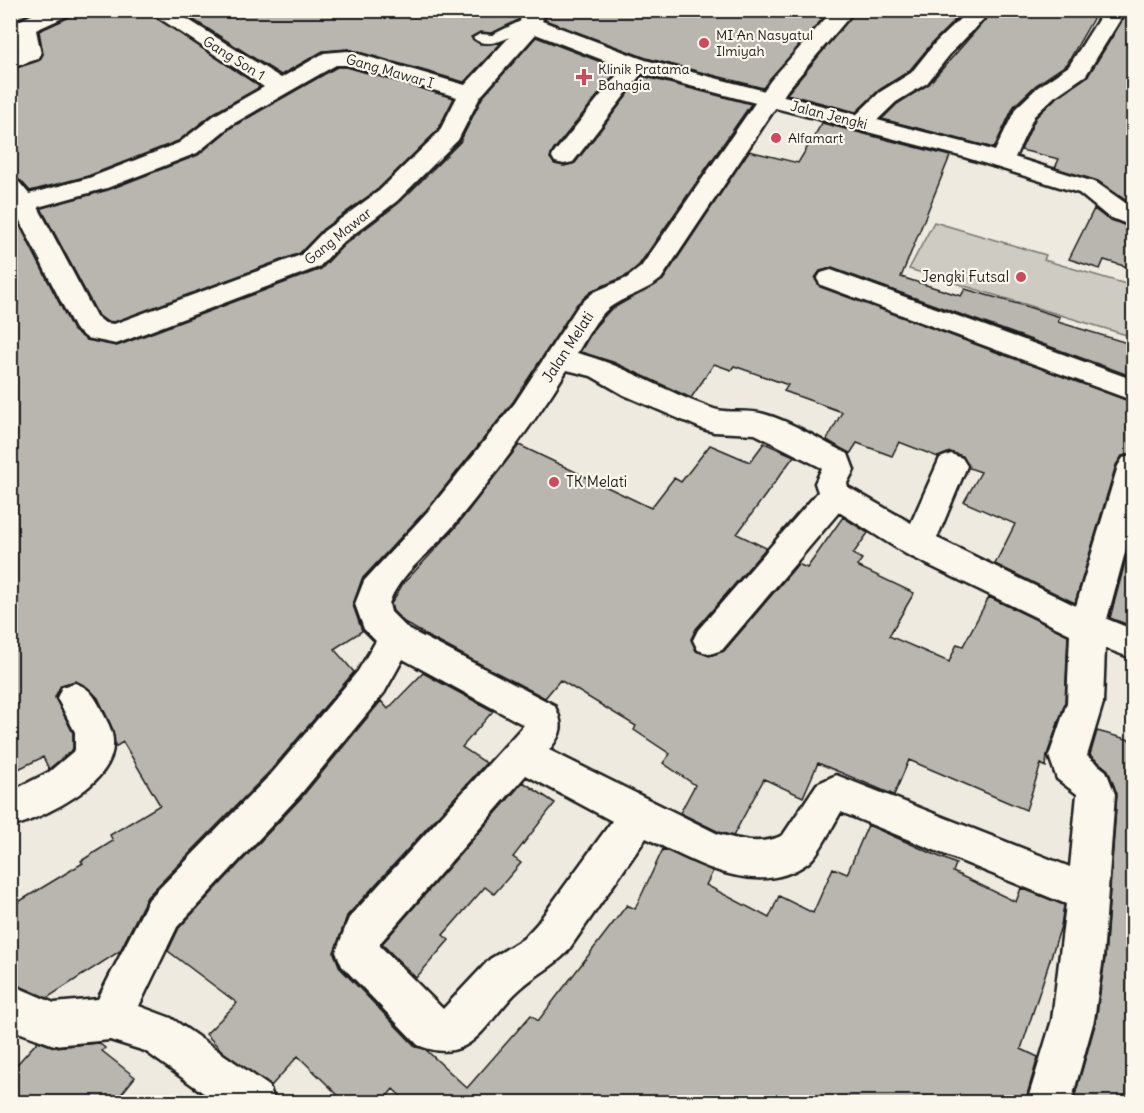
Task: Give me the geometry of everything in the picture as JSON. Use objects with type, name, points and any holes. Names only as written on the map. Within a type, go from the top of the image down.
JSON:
[{"type":"street","points":[[10,61],[30,54],[24,27],[61,10]]},
{"type":"street","name":"Gang Son 1","points":[[157,10],[280,87]]},
{"type":"street","name":"Jalan Melati","points":[[396,639],[376,620],[372,603],[376,591],[385,578],[440,519],[526,411],[595,305],[604,298],[637,284],[651,273],[779,85],[845,10]]},
{"type":"street","points":[[861,123],[888,97],[919,78],[943,48],[982,10]]},
{"type":"street","points":[[1002,162],[1024,113],[1046,92],[1078,70],[1115,18]]},
{"type":"street","name":"Jalan Jengki","points":[[533,19],[637,65],[861,123],[1002,162],[1088,189],[1116,210],[1134,219]]},
{"type":"street","name":"Gang Mawar","points":[[15,199],[85,322],[105,334],[116,334],[310,261],[333,237],[388,196],[449,135],[471,94],[533,19]]},
{"type":"street","name":"Gang Mawar I","points":[[15,199],[98,183],[188,148],[222,120],[324,60],[340,57],[471,94]]},
{"type":"street","points":[[564,157],[637,65]]},
{"type":"street","points":[[831,279],[1134,391]]},
{"type":"street","points":[[560,358],[600,369],[634,388],[714,421],[754,422],[805,445],[837,462],[838,470],[831,483],[835,494],[918,545],[1026,601],[1134,645]]},
{"type":"street","points":[[1049,1102],[1073,1020],[1088,893],[1096,789],[1093,783],[1070,767],[1068,756],[1085,703],[1088,627],[1100,575],[1134,465]]},
{"type":"street","points":[[918,545],[951,466]]},
{"type":"street","points":[[710,640],[835,494]]},
{"type":"street","points":[[110,1019],[163,913],[286,784],[371,682],[396,639],[540,717],[544,722],[544,729],[523,754],[363,932],[357,942],[357,952],[433,1030],[447,1031],[460,1025],[505,974],[538,953],[552,938],[639,815]]},
{"type":"street","points":[[10,811],[80,773],[91,762],[95,746],[91,725],[75,698]]},
{"type":"street","points":[[523,754],[711,850],[737,858],[761,860],[783,856],[797,848],[830,796],[836,792],[1088,893]]},
{"type":"street","points":[[10,1005],[30,1017],[54,1024],[110,1019],[156,1033],[253,1102]]},
{"type":"lane","points":[[480,38],[494,39],[533,19]]},
{"type":"shaded area","name":"Jengki Futsal","points":[[934,222],[1046,255],[1044,260],[1133,286],[1133,337],[909,269]]},
{"type":"building","points":[[10,10],[36,10],[14,21],[11,27],[15,49],[10,51]]},
{"type":"building","points":[[73,10],[145,10],[260,87],[214,113],[178,141],[88,176],[30,191],[21,181],[10,178],[10,70],[40,60],[43,54],[39,31],[70,17]]},
{"type":"building","points":[[178,10],[522,10],[518,20],[492,33],[480,32],[471,37],[480,44],[501,43],[464,82],[348,49],[323,51],[281,75]]},
{"type":"building","points":[[548,10],[830,10],[763,88],[646,58],[545,20]]},
{"type":"building","points":[[857,10],[965,10],[933,42],[909,71],[879,90],[856,112],[787,94]]},
{"type":"building","points":[[994,10],[1098,10],[1067,64],[1036,85],[1014,106],[994,148],[882,119],[897,104],[929,84]]},
{"type":"building","points":[[1125,10],[1134,10],[1134,206],[1098,181],[1055,168],[1059,159],[1021,150],[1036,117],[1055,99],[1088,76],[1122,21]]},
{"type":"building","points":[[536,37],[619,69],[553,151],[550,158],[555,164],[564,166],[575,163],[642,76],[751,104],[639,265],[626,276],[593,290],[577,304],[513,402],[427,509],[362,579],[353,605],[362,631],[334,649],[354,672],[271,770],[147,897],[120,951],[47,998],[17,985],[10,971],[10,907],[83,863],[81,861],[113,841],[110,835],[160,805],[123,742],[115,747],[113,730],[98,698],[87,687],[76,681],[61,685],[55,697],[73,733],[73,749],[49,769],[43,757],[10,773],[10,217],[15,216],[73,330],[87,340],[117,346],[321,269],[344,245],[399,203],[460,142],[482,98]]},
{"type":"building","points":[[337,67],[347,67],[454,98],[437,131],[378,189],[323,229],[300,253],[114,322],[106,321],[98,315],[41,208],[108,190],[198,155],[232,127]]},
{"type":"building","points":[[822,123],[950,156],[901,277],[961,296],[965,289],[1025,306],[1060,317],[1058,322],[1134,345],[1134,377],[832,268],[820,271],[815,278],[820,287],[1134,403],[1134,453],[1122,456],[1116,465],[1075,603],[995,564],[1015,524],[964,502],[981,472],[969,468],[963,456],[950,452],[938,457],[899,442],[892,456],[857,443],[850,454],[827,440],[842,412],[784,391],[788,385],[734,366],[731,370],[714,364],[691,398],[613,362],[580,352],[595,327],[610,310],[663,280],[749,151],[798,163]]},
{"type":"building","points":[[1094,209],[1106,218],[1134,229],[1134,269],[1104,260],[1100,269],[1069,259]]},
{"type":"building","points":[[764,443],[794,456],[737,534],[766,548],[696,629],[691,639],[696,651],[709,656],[724,651],[798,564],[807,568],[843,517],[868,533],[853,554],[862,559],[857,566],[914,593],[889,636],[949,662],[957,644],[963,646],[989,597],[1068,635],[1065,703],[1047,755],[1046,767],[1041,764],[1026,810],[909,760],[894,795],[818,763],[803,797],[764,779],[733,836],[719,832],[680,813],[695,785],[663,763],[670,754],[634,730],[636,726],[560,680],[545,698],[429,637],[404,622],[393,611],[391,604],[402,585],[455,528],[519,445],[651,508],[674,478],[681,482],[710,445],[750,462]]},
{"type":"building","points":[[1134,529],[1134,627],[1110,618]]},
{"type":"building","points":[[423,673],[493,711],[462,747],[486,763],[347,916],[334,953],[340,968],[416,1047],[425,1049],[467,1088],[531,1015],[538,1021],[627,905],[635,909],[663,849],[713,871],[706,885],[769,918],[779,896],[813,913],[833,868],[847,874],[868,825],[956,864],[953,872],[1016,902],[1021,888],[1064,905],[1061,926],[1021,1049],[1038,1057],[1025,1102],[407,1102],[393,1089],[382,1102],[345,1102],[298,1056],[271,1086],[223,1052],[206,1034],[237,1003],[168,951],[179,928],[301,798],[381,701],[388,709]]},
{"type":"building","points":[[1097,731],[1134,741],[1134,1102],[1073,1102],[1096,1021],[1105,958],[1117,794],[1108,770],[1090,755]]},
{"type":"building","points":[[523,782],[555,803],[513,857],[521,863],[494,894],[485,887],[443,935],[449,940],[416,978],[382,944]]},
{"type":"building","points":[[38,1041],[54,1047],[99,1043],[105,1048],[102,1051],[135,1077],[115,1102],[10,1102],[10,1072]]},
{"type":"place","name":"MI An Nasyatul Ilmiyah","points":[[704,43]]},
{"type":"place","name":"Klinik Pratama Bahagia","points":[[584,77]]},
{"type":"place","name":"Alfamart","points":[[776,138]]},
{"type":"place","name":"Jengki Futsal","points":[[1021,277]]},
{"type":"place","name":"TK Melati","points":[[554,482]]}]
